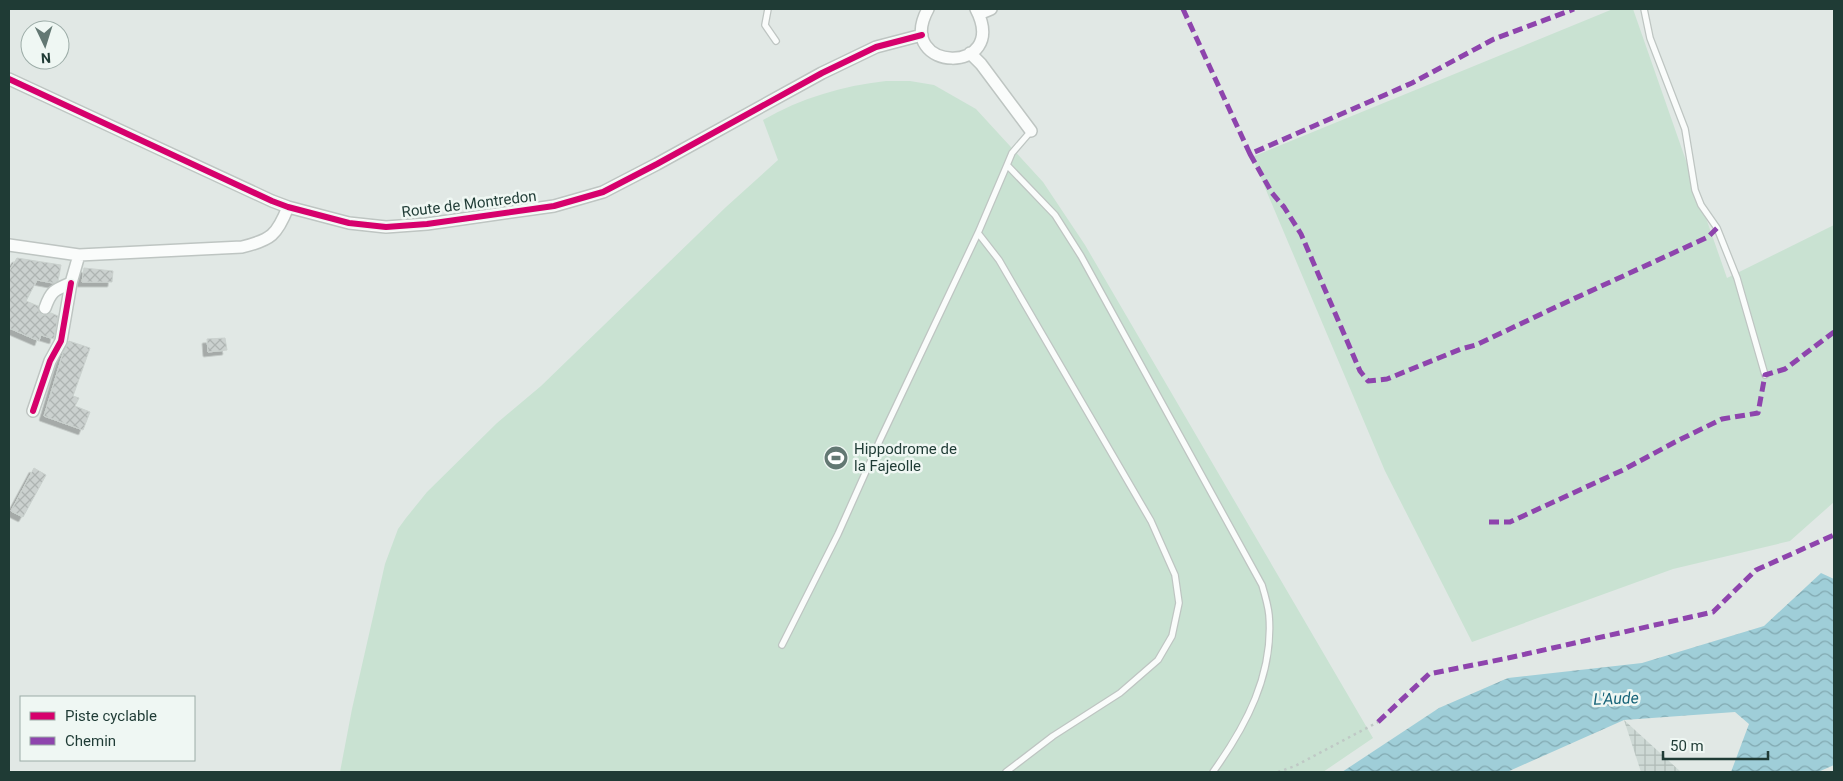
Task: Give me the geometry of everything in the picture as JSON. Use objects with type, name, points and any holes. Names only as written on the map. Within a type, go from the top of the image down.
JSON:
[{"type":"street","points":[[928,9],[921,24],[924,42],[932,52],[942,57],[956,59],[970,53],[980,42],[982,20],[978,11],[991,9]]},
{"type":"street","name":"Route de Montredon","points":[[9,80],[288,207],[349,223],[386,226],[427,224],[554,206],[604,192],[822,73],[876,47],[922,35]]},
{"type":"street","points":[[970,53],[981,64],[1032,131]]},
{"type":"street","points":[[9,245],[79,256],[242,247],[259,243],[273,235],[281,225],[288,207]]},
{"type":"street","points":[[33,411],[50,361],[61,341],[71,283],[79,256]]},
{"type":"street","points":[[45,308],[50,294],[56,289],[71,283]]},
{"type":"lane","points":[[768,9],[765,25],[776,41]]},
{"type":"lane","points":[[1644,9],[1650,38],[1685,129],[1695,190],[1701,205],[1717,228],[1737,278],[1766,374]]},
{"type":"lane","points":[[782,646],[838,534],[880,440],[978,233],[1012,153],[1032,131]]},
{"type":"lane","points":[[1007,165],[1054,215],[1081,256],[1262,585],[1269,614],[1270,638],[1262,684],[1236,740],[1213,772]]},
{"type":"lane","points":[[978,233],[999,260],[1151,520],[1175,575],[1179,603],[1172,636],[1158,660],[1120,693],[1053,736],[1006,772]]},
{"type":"path","points":[[1278,772],[1295,766],[1378,722]]},
{"type":"shaded area","points":[[1624,720],[1681,772],[1641,772]]},
{"type":"green space","points":[[1613,9],[1633,9],[1727,278],[1834,225],[1834,502],[1790,541],[1673,569],[1472,642],[1385,471],[1252,157]]},
{"type":"green space","name":"Hippodrome de la Fajeolle","points":[[886,81],[910,81],[934,85],[976,109],[1043,182],[1085,245],[1373,738],[1323,772],[340,772],[352,709],[385,564],[398,529],[406,518],[427,492],[497,423],[541,386],[726,207],[778,160],[763,120],[792,105],[822,94]]},
{"type":"water","name":"L'Aude","points":[[1821,573],[1834,579],[1834,765],[1818,772],[1731,772],[1749,724],[1735,712],[1624,720],[1507,772],[1342,772],[1439,708],[1508,678],[1642,663],[1764,626]]},
{"type":"building","points":[[17,258],[61,265],[58,281],[53,283],[37,280],[26,301],[38,306],[39,312],[42,315],[51,313],[58,316],[54,339],[41,335],[39,341],[9,328],[9,271]]},
{"type":"building","points":[[84,268],[113,271],[112,282],[82,282]]},
{"type":"building","points":[[225,338],[227,350],[208,352],[207,339]]},
{"type":"building","points":[[69,341],[90,348],[73,396],[79,398],[75,406],[90,412],[83,430],[44,416],[63,353]]},
{"type":"building","points":[[34,468],[46,475],[23,517],[11,511]]},
{"type":"marked path","points":[[1183,9],[1250,154],[1412,83],[1494,39],[1574,9]]},
{"type":"marked path","points":[[1250,154],[1272,193],[1284,207],[1301,234],[1360,371],[1368,381],[1387,379],[1461,349],[1476,345],[1708,237],[1717,228]]},
{"type":"marked path","points":[[1489,522],[1510,522],[1623,470],[1722,419],[1758,413],[1765,375],[1785,369],[1834,332]]},
{"type":"marked path","points":[[1378,722],[1429,674],[1713,612],[1756,570],[1834,535]]},
{"type":"cycle path","points":[[9,79],[272,201],[349,223],[386,227],[427,224],[554,206],[603,192],[822,73],[876,47],[922,35]]},
{"type":"cycle path","points":[[33,411],[50,361],[61,341],[71,283]]},
{"type":"place","name":"Hippodrome de la Fajeolle","points":[[836,458]]}]
